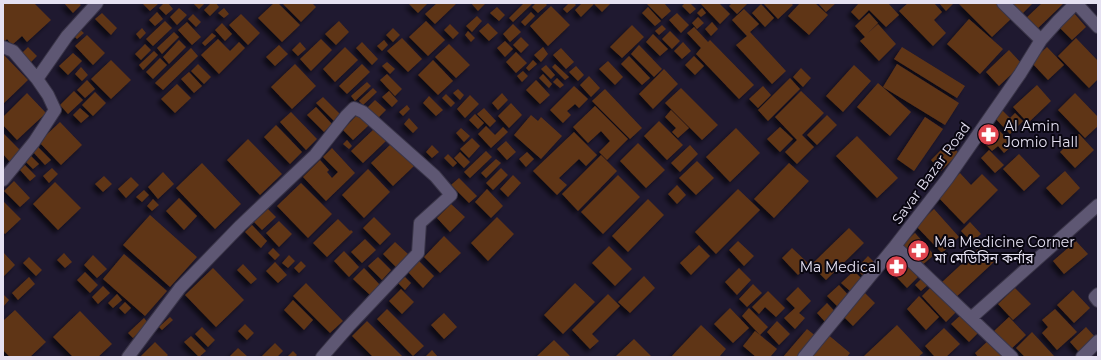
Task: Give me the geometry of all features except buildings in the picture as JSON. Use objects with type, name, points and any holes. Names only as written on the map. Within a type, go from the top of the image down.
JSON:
[{"type":"street","points":[[37,79],[67,36],[97,3]]},
{"type":"street","points":[[1003,3],[1041,40]]},
{"type":"street","points":[[1076,3],[1098,27]]},
{"type":"street","name":"Savar Bazar Road","points":[[804,357],[895,246],[947,179],[1020,74],[1041,40],[1058,20],[1076,3]]},
{"type":"street","points":[[3,47],[13,51],[37,79],[48,95],[55,110],[34,142],[3,180]]},
{"type":"street","points":[[128,357],[180,288],[240,226],[314,155],[354,108],[363,112],[430,171],[451,194],[420,223],[418,253],[322,357]]},
{"type":"street","points":[[971,318],[1098,205]]},
{"type":"street","points":[[895,246],[1012,357]]},
{"type":"street","points":[[1098,294],[1095,297],[1098,301]]},
{"type":"street","points":[[1082,357],[1098,341]]},
{"type":"place","name":"Al Amin Jomio Hall","points":[[989,134]]},
{"type":"place","name":"Ma Medicine Corner মা মেডিসিন কর্নার","points":[[918,250]]},
{"type":"place","name":"Ma Medical","points":[[896,267]]}]
